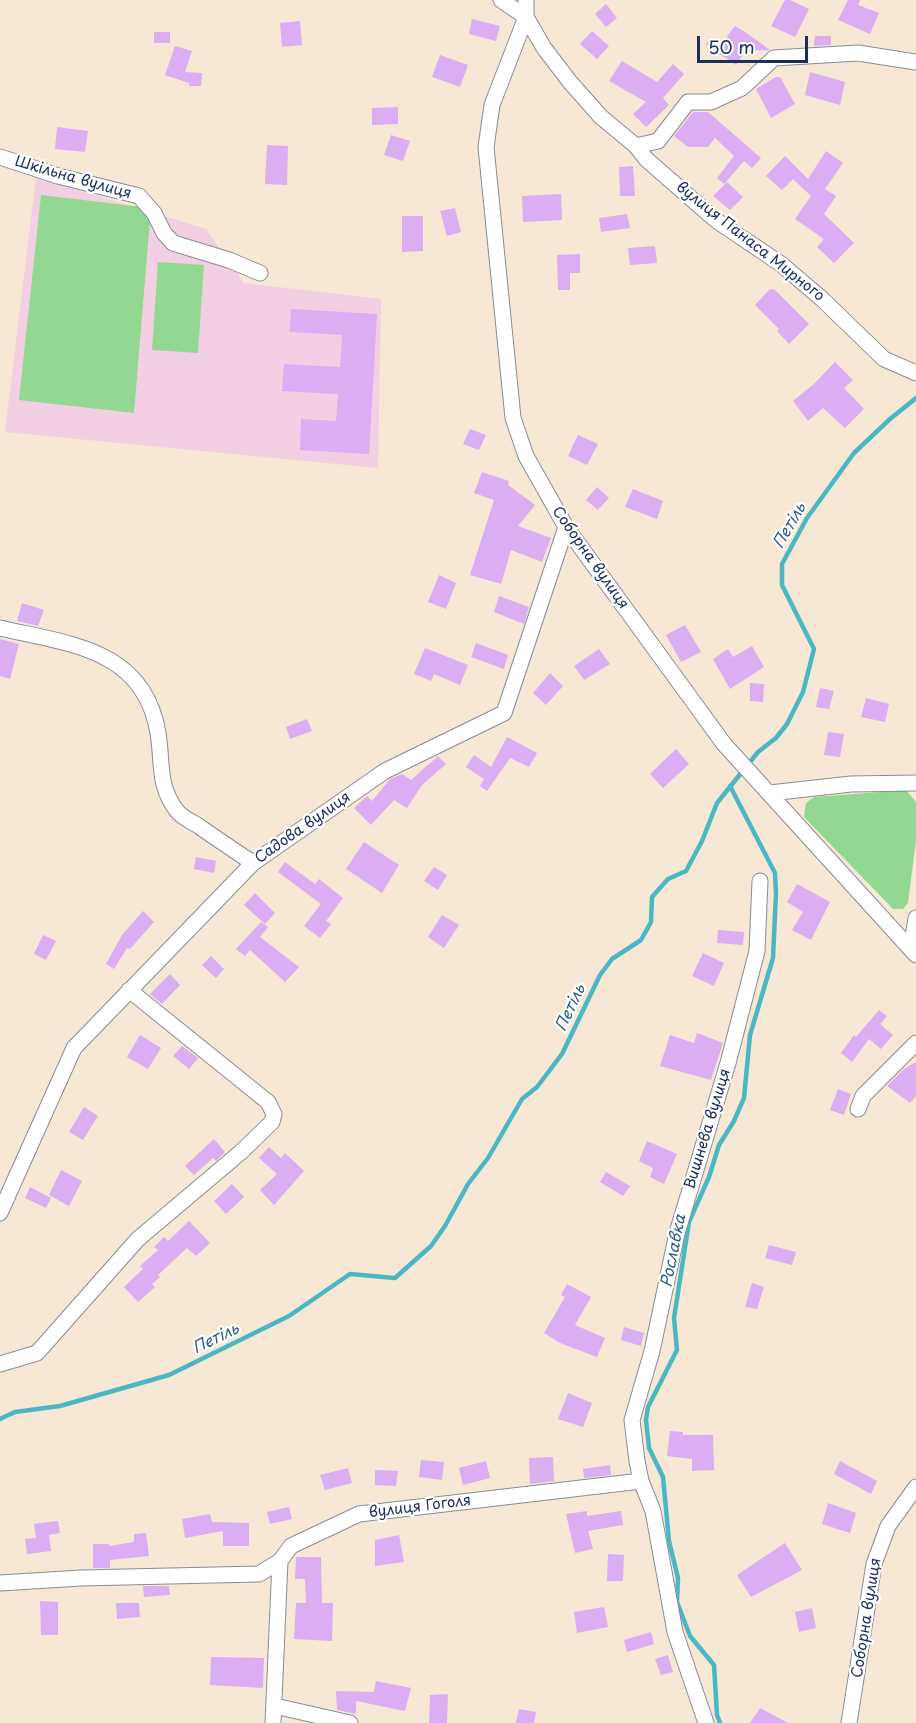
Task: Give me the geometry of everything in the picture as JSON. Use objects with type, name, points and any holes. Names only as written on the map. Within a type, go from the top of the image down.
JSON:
[{"type":"street","points":[[501,0],[526,16],[537,0]]},
{"type":"street","name":"Соборна вулиця","points":[[526,0],[526,16],[492,105],[486,147],[513,418],[526,456],[566,527],[724,744],[914,952]]},
{"type":"street","name":"вулиця Панаса Мирного","points":[[526,16],[544,48],[570,82],[601,117],[636,146],[646,159],[717,221],[781,264],[884,358],[916,372]]},
{"type":"street","points":[[636,146],[658,141],[688,102],[711,102],[742,88],[774,58],[858,53],[916,62]]},
{"type":"street","name":"Шкільна вулиця","points":[[0,157],[58,176],[139,196],[154,213],[173,243],[230,260],[260,273]]},
{"type":"street","name":"Садова вулиця","points":[[0,1213],[74,1048],[253,863],[385,771],[504,713],[566,527]]},
{"type":"street","points":[[0,628],[93,651],[111,660],[127,672],[149,701],[158,732],[162,782],[178,813],[253,863]]},
{"type":"street","points":[[766,790],[851,784],[916,783]]},
{"type":"street","name":"Вишнева вулиця","points":[[706,1723],[675,1632],[653,1511],[641,1481],[632,1420],[652,1351],[677,1233],[728,1063],[757,951],[760,881]]},
{"type":"street","points":[[914,952],[916,918]]},
{"type":"street","points":[[0,1364],[37,1353],[138,1239],[241,1152],[272,1122],[274,1114],[268,1102],[129,990]]},
{"type":"street","points":[[858,1109],[863,1096],[916,1043]]},
{"type":"street","name":"вулиця Гоголя","points":[[0,1583],[81,1578],[259,1574],[280,1561],[291,1546],[359,1514],[641,1481]]},
{"type":"street","name":"Соборна вулиця","points":[[849,1723],[874,1563],[888,1526],[916,1487]]},
{"type":"street","points":[[273,1723],[280,1561]]},
{"type":"street","points":[[275,1706],[350,1723]]},
{"type":"shaded area","points":[[36,177],[206,229],[244,283],[381,299],[378,468],[5,432]]},
{"type":"green space","points":[[41,195],[151,208],[134,413],[19,400]]},
{"type":"green space","points":[[158,262],[204,265],[198,353],[152,350]]},
{"type":"green space","points":[[906,790],[916,802],[916,840],[908,903],[903,909],[893,909],[804,817],[806,803],[814,797]]},
{"type":"building","points":[[785,0],[809,9],[795,37],[771,26]]},
{"type":"building","points":[[848,0],[860,0],[858,5],[879,13],[870,34],[838,20]]},
{"type":"building","points":[[606,4],[617,18],[606,27],[595,14]]},
{"type":"building","points":[[472,19],[500,26],[496,41],[469,34]]},
{"type":"building","points":[[300,21],[302,45],[282,47],[280,23]]},
{"type":"building","points":[[735,26],[770,50],[737,51],[744,53],[736,65],[706,45],[707,42],[720,46]]},
{"type":"building","points":[[592,31],[609,46],[597,59],[580,44]]},
{"type":"building","points":[[154,32],[170,32],[170,43],[154,43]]},
{"type":"building","points":[[815,36],[831,36],[831,45],[814,46]]},
{"type":"building","points":[[175,46],[192,51],[185,72],[202,73],[201,86],[189,86],[189,83],[165,75]]},
{"type":"building","points":[[440,55],[468,65],[460,87],[432,77]]},
{"type":"building","points":[[622,61],[657,82],[673,64],[684,74],[663,98],[669,105],[646,127],[633,114],[646,102],[609,81]]},
{"type":"building","points":[[810,72],[845,82],[840,105],[805,95]]},
{"type":"building","points":[[780,77],[795,104],[771,118],[756,89]]},
{"type":"building","points":[[398,107],[398,124],[372,125],[372,108]]},
{"type":"building","points":[[693,112],[708,112],[761,158],[752,168],[744,161],[724,184],[717,178],[734,156],[715,138],[708,147],[688,147],[674,136]]},
{"type":"building","points":[[57,127],[88,131],[85,152],[55,149]]},
{"type":"building","points":[[391,135],[410,141],[403,161],[384,155]]},
{"type":"building","points":[[267,145],[288,146],[287,185],[265,184]]},
{"type":"building","points":[[826,151],[843,163],[825,189],[836,196],[824,214],[854,243],[834,263],[817,247],[824,239],[795,219],[811,196],[793,179],[782,190],[766,176],[785,156],[808,179]]},
{"type":"building","points":[[633,166],[635,196],[620,196],[619,167]]},
{"type":"building","points":[[727,182],[743,197],[730,210],[713,196]]},
{"type":"building","points":[[561,194],[562,220],[523,222],[522,196]]},
{"type":"building","points":[[455,208],[461,232],[447,236],[440,211]]},
{"type":"building","points":[[627,214],[630,228],[601,232],[599,218]]},
{"type":"building","points":[[402,216],[423,216],[423,251],[402,252]]},
{"type":"building","points":[[655,246],[657,263],[630,265],[628,248]]},
{"type":"building","points":[[580,254],[580,273],[570,273],[570,290],[558,290],[557,255]]},
{"type":"building","points":[[770,289],[775,290],[809,324],[789,344],[777,331],[779,329],[755,305]]},
{"type":"building","points":[[291,309],[377,314],[369,454],[300,450],[301,419],[336,421],[338,394],[282,391],[284,364],[340,367],[342,335],[290,332]]},
{"type":"building","points":[[835,362],[853,380],[844,388],[864,409],[845,428],[823,408],[808,421],[793,401]]},
{"type":"building","points":[[470,429],[486,435],[479,450],[463,444]]},
{"type":"building","points":[[578,435],[598,444],[587,465],[568,456]]},
{"type":"building","points":[[482,472],[509,481],[508,485],[535,505],[518,526],[551,538],[542,562],[511,550],[501,584],[470,575],[494,500],[474,493]]},
{"type":"building","points":[[597,487],[609,498],[598,510],[586,500]]},
{"type":"building","points":[[633,489],[663,501],[657,519],[625,507]]},
{"type":"building","points":[[439,575],[456,583],[446,609],[428,602]]},
{"type":"building","points":[[499,596],[529,607],[524,624],[494,612]]},
{"type":"building","points":[[22,603],[44,610],[38,626],[17,621]]},
{"type":"building","points":[[685,625],[701,652],[681,662],[666,635]]},
{"type":"building","points":[[0,639],[19,644],[10,679],[0,676]]},
{"type":"building","points":[[476,643],[508,655],[504,669],[471,657]]},
{"type":"building","points":[[752,646],[764,667],[730,689],[713,659],[728,649],[733,657]]},
{"type":"building","points":[[425,648],[468,665],[460,685],[434,674],[431,681],[414,674]]},
{"type":"building","points":[[599,649],[610,664],[584,680],[574,666]]},
{"type":"building","points":[[550,673],[563,686],[546,705],[533,693]]},
{"type":"building","points":[[750,683],[764,684],[763,702],[750,701]]},
{"type":"building","points":[[820,688],[834,691],[829,709],[816,707]]},
{"type":"building","points":[[866,698],[889,704],[885,722],[861,717]]},
{"type":"building","points":[[307,719],[312,731],[290,739],[286,727]]},
{"type":"building","points":[[828,732],[844,734],[840,757],[824,755]]},
{"type":"building","points":[[507,737],[537,753],[529,767],[510,758],[487,791],[480,786],[484,779],[466,767],[474,755],[491,767]]},
{"type":"building","points":[[676,749],[689,764],[663,788],[650,774]]},
{"type":"building","points":[[438,756],[446,764],[422,785],[407,808],[394,800],[371,825],[354,808],[367,796],[372,801],[390,779],[402,774],[411,780]]},
{"type":"building","points":[[364,842],[399,865],[382,893],[346,869]]},
{"type":"building","points":[[196,857],[216,861],[214,873],[194,869]]},
{"type":"building","points":[[285,862],[315,884],[319,879],[343,898],[326,921],[331,924],[320,938],[304,926],[321,904],[278,872]]},
{"type":"building","points":[[434,867],[447,875],[438,890],[424,881]]},
{"type":"building","points":[[797,884],[830,902],[811,940],[792,930],[803,912],[787,902]]},
{"type":"building","points":[[255,893],[275,913],[265,924],[244,905]]},
{"type":"building","points":[[143,911],[154,922],[130,949],[127,948],[114,969],[106,964],[122,935]]},
{"type":"building","points":[[442,915],[459,925],[444,948],[428,937]]},
{"type":"building","points":[[261,922],[268,927],[260,937],[299,967],[285,982],[250,950],[245,956],[236,949]]},
{"type":"building","points":[[718,930],[744,932],[743,945],[717,943]]},
{"type":"building","points":[[43,935],[56,941],[46,960],[34,954]]},
{"type":"building","points":[[703,953],[724,963],[714,986],[692,976]]},
{"type":"building","points":[[211,956],[224,969],[216,978],[202,965]]},
{"type":"building","points":[[170,974],[180,985],[162,1004],[150,994]]},
{"type":"building","points":[[879,1010],[887,1016],[880,1024],[893,1035],[881,1049],[869,1039],[852,1062],[841,1053],[854,1035],[856,1037]]},
{"type":"building","points":[[697,1033],[723,1043],[711,1080],[660,1066],[670,1035],[694,1043]]},
{"type":"building","points":[[140,1035],[161,1048],[148,1069],[127,1057]]},
{"type":"building","points":[[182,1046],[198,1058],[189,1069],[173,1056]]},
{"type":"building","points":[[916,1062],[916,1096],[910,1103],[887,1086],[904,1069]]},
{"type":"building","points":[[838,1089],[851,1094],[844,1115],[830,1110]]},
{"type":"building","points":[[84,1107],[98,1116],[83,1140],[69,1132]]},
{"type":"building","points":[[214,1139],[225,1152],[216,1161],[213,1158],[194,1175],[185,1166]]},
{"type":"building","points":[[647,1141],[677,1154],[664,1184],[650,1177],[653,1168],[639,1161]]},
{"type":"building","points":[[269,1147],[281,1158],[285,1153],[304,1171],[274,1205],[260,1190],[277,1174],[259,1158]]},
{"type":"building","points":[[61,1170],[82,1181],[69,1206],[49,1195]]},
{"type":"building","points":[[606,1172],[630,1186],[623,1196],[600,1182]]},
{"type":"building","points":[[232,1184],[244,1197],[226,1214],[214,1201]]},
{"type":"building","points":[[30,1187],[51,1198],[46,1208],[25,1198]]},
{"type":"building","points":[[189,1221],[210,1243],[196,1256],[187,1248],[158,1275],[160,1277],[152,1284],[155,1287],[138,1302],[124,1287],[143,1269],[140,1266],[158,1250],[154,1247],[164,1237],[168,1241]]},
{"type":"building","points":[[769,1245],[796,1252],[792,1265],[765,1258]]},
{"type":"building","points":[[752,1283],[764,1287],[757,1309],[745,1307]]},
{"type":"building","points":[[567,1284],[591,1297],[575,1325],[605,1338],[597,1357],[560,1343],[544,1333],[565,1297],[561,1295]]},
{"type":"building","points":[[624,1327],[644,1333],[641,1346],[621,1340]]},
{"type":"building","points":[[568,1393],[592,1403],[583,1427],[558,1419]]},
{"type":"building","points":[[670,1431],[683,1432],[683,1435],[713,1435],[714,1470],[692,1471],[692,1459],[667,1456]]},
{"type":"building","points":[[553,1457],[554,1481],[530,1484],[529,1458]]},
{"type":"building","points":[[421,1460],[444,1462],[442,1480],[419,1477]]},
{"type":"building","points":[[486,1461],[490,1478],[463,1485],[459,1468]]},
{"type":"building","points":[[840,1461],[877,1481],[871,1494],[834,1474]]},
{"type":"building","points":[[610,1465],[611,1475],[584,1478],[583,1469]]},
{"type":"building","points":[[348,1468],[352,1483],[325,1490],[320,1475]]},
{"type":"building","points":[[375,1470],[398,1471],[396,1486],[375,1485]]},
{"type":"building","points":[[828,1503],[856,1513],[850,1533],[822,1524]]},
{"type":"building","points":[[289,1507],[292,1519],[270,1524],[267,1512]]},
{"type":"building","points":[[587,1511],[587,1516],[621,1511],[623,1525],[588,1531],[593,1549],[575,1553],[566,1514]]},
{"type":"building","points":[[210,1514],[212,1522],[249,1523],[249,1546],[223,1546],[223,1531],[185,1538],[182,1519]]},
{"type":"building","points":[[58,1521],[60,1533],[49,1535],[51,1551],[27,1554],[25,1539],[36,1538],[34,1524]]},
{"type":"building","points":[[146,1533],[149,1556],[110,1560],[110,1568],[93,1568],[93,1544],[109,1544],[109,1546],[134,1542],[134,1534]]},
{"type":"building","points":[[399,1535],[404,1562],[375,1566],[375,1540]]},
{"type":"building","points":[[785,1543],[802,1570],[751,1597],[737,1575]]},
{"type":"building","points":[[608,1554],[624,1555],[623,1581],[607,1581]]},
{"type":"building","points":[[296,1557],[321,1557],[322,1603],[333,1603],[332,1641],[294,1639],[296,1603],[306,1603],[305,1579],[295,1579]]},
{"type":"building","points":[[143,1586],[169,1586],[170,1595],[144,1597]]},
{"type":"building","points":[[40,1601],[58,1602],[58,1635],[41,1635]]},
{"type":"building","points":[[116,1603],[139,1603],[140,1617],[117,1619]]},
{"type":"building","points":[[604,1607],[608,1627],[577,1633],[574,1612]]},
{"type":"building","points":[[812,1608],[816,1628],[799,1632],[795,1612]]},
{"type":"building","points":[[651,1632],[654,1644],[627,1652],[624,1640]]},
{"type":"building","points":[[668,1655],[673,1672],[661,1675],[655,1659]]},
{"type":"building","points":[[211,1657],[264,1658],[263,1688],[210,1685]]},
{"type":"building","points":[[376,1681],[411,1688],[405,1711],[356,1701],[356,1714],[337,1710],[336,1691],[374,1692]]},
{"type":"building","points":[[448,1694],[447,1723],[429,1723],[430,1695]]},
{"type":"building","points":[[760,1708],[788,1723],[750,1723]]},
{"type":"building","points":[[519,1709],[536,1712],[534,1723],[516,1723]]},
{"type":"waterway","name":"Петіль","points":[[0,1419],[15,1412],[60,1406],[169,1375],[289,1316],[350,1274],[395,1278],[431,1246],[468,1184],[488,1158],[522,1099],[537,1087],[562,1054],[600,975],[612,959],[641,940],[651,922],[652,897],[668,879],[686,871],[702,841],[717,803],[758,752],[776,738],[787,724],[803,692],[814,649],[782,585],[782,564],[807,518],[854,453],[916,398]]},
{"type":"waterway","name":"Рославка","points":[[720,1723],[717,1715],[714,1665],[690,1636],[677,1602],[678,1578],[669,1541],[663,1477],[649,1448],[646,1420],[648,1407],[677,1350],[674,1318],[689,1222],[709,1177],[719,1145],[734,1121],[744,1098],[750,1035],[773,958],[775,873],[730,786]]}]
